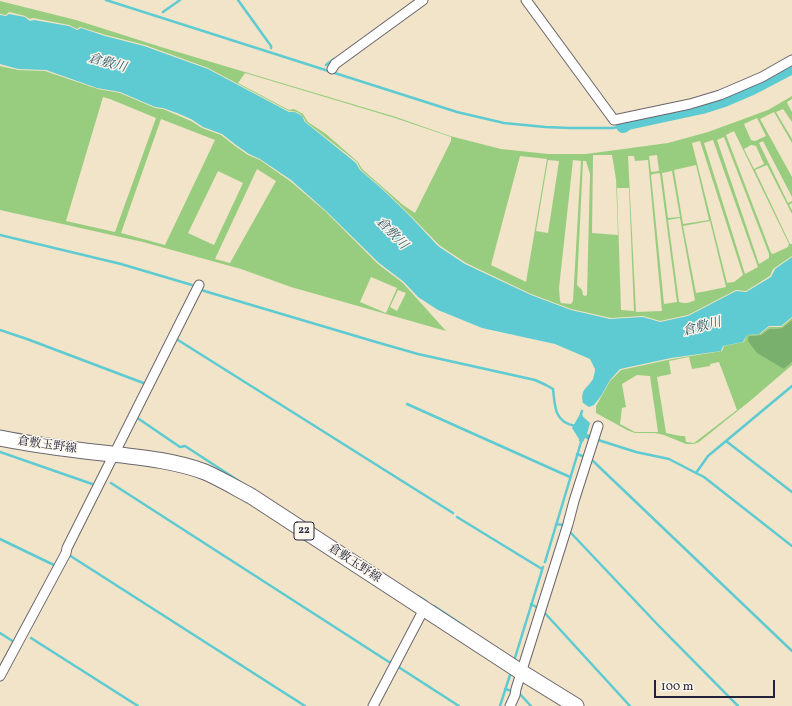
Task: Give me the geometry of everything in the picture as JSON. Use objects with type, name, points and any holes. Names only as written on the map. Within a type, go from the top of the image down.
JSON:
[{"type":"main road","name":"倉敷玉野線","points":[[0,438],[51,447],[149,458],[204,472],[229,483],[576,706]]},
{"type":"street","points":[[332,69],[334,64],[423,0]]},
{"type":"street","points":[[526,0],[614,120],[690,104],[720,95],[762,77],[792,60]]},
{"type":"street","points":[[0,676],[66,553],[67,548],[198,288]]},
{"type":"street","points":[[510,706],[516,692],[598,426]]},
{"type":"street","points":[[373,706],[424,609]]},
{"type":"green space","points":[[0,1],[76,20],[396,117],[450,136],[501,149],[548,154],[586,154],[668,143],[708,132],[768,110],[792,96],[792,99],[787,102],[792,112],[792,122],[783,109],[776,112],[792,139],[792,143],[774,112],[760,119],[792,177],[792,197],[763,141],[759,143],[788,203],[792,201],[789,205],[792,210],[792,214],[767,165],[755,170],[790,244],[792,244],[792,256],[773,269],[770,276],[746,291],[736,290],[688,315],[660,321],[643,316],[611,318],[571,309],[531,294],[466,263],[439,245],[381,187],[361,170],[357,162],[306,122],[297,112],[289,111],[208,68],[145,45],[80,27],[77,29],[69,25],[33,18],[30,19],[25,16],[9,12],[6,15],[0,14]],"holes":[[[245,73],[395,118],[451,137],[451,141],[415,213],[403,205],[362,169],[358,162],[326,134],[308,122],[303,114],[294,109],[289,110],[238,83]],[[757,118],[766,136],[755,141],[751,140],[744,124]],[[734,131],[789,244],[788,247],[773,254],[771,253],[726,135]],[[724,137],[769,254],[769,258],[759,264],[717,140]],[[713,140],[758,267],[745,274],[704,143]],[[700,141],[743,275],[734,282],[727,283],[692,143]],[[751,145],[756,146],[764,164],[754,169],[744,149]],[[593,155],[612,155],[616,179],[618,235],[592,233]],[[657,155],[659,171],[651,172],[649,156]],[[520,156],[547,159],[526,282],[491,265]],[[628,156],[634,156],[635,161],[648,160],[662,311],[636,312]],[[548,160],[559,161],[548,233],[536,231]],[[573,160],[581,161],[573,301],[571,304],[561,303],[559,288]],[[583,161],[586,161],[590,174],[587,295],[583,295],[582,290],[577,285]],[[696,165],[709,220],[683,224],[674,170]],[[672,171],[680,217],[668,218],[662,173]],[[659,173],[677,302],[664,304],[651,175]],[[617,188],[629,188],[634,311],[621,310]],[[680,218],[695,300],[683,303],[679,302],[668,220]],[[710,221],[726,287],[696,293],[683,226]]]},
{"type":"green space","points":[[0,66],[18,70],[45,71],[98,89],[120,93],[155,108],[163,109],[191,121],[202,128],[221,135],[248,155],[260,160],[290,181],[325,211],[378,264],[403,283],[446,331],[291,287],[241,269],[143,242],[0,210]],"holes":[[[103,97],[156,118],[115,232],[66,221]],[[161,119],[215,140],[165,245],[121,233]],[[257,169],[276,181],[230,263],[215,259]],[[218,171],[243,183],[214,245],[188,233]],[[371,277],[397,288],[386,313],[360,302]],[[398,290],[406,293],[397,311],[390,307]]]},
{"type":"green space","points":[[792,318],[792,320],[782,328],[769,329],[761,335],[749,336],[784,369],[792,362],[792,365],[699,442],[694,444],[686,444],[655,433],[635,433],[596,413],[596,406],[610,381],[621,370],[672,359],[722,351],[724,346],[744,342],[747,335],[760,334],[769,327],[781,327]],"holes":[[[689,357],[692,369],[710,366],[710,364],[719,362],[737,410],[694,443],[686,442],[685,436],[666,433],[657,377],[671,374],[669,361]],[[637,375],[650,376],[658,432],[635,432],[620,424],[622,408],[626,407],[622,384]]]},
{"type":"green space","points":[[792,320],[792,362],[784,369],[757,353],[748,341],[749,336],[761,335],[769,329],[782,328]]},
{"type":"water","name":"倉敷川","points":[[9,14],[25,17],[30,21],[34,20],[69,26],[77,30],[81,28],[144,46],[208,69],[289,112],[295,112],[302,116],[305,122],[356,163],[360,170],[409,215],[438,246],[465,264],[531,295],[571,310],[610,319],[643,317],[660,322],[688,316],[736,291],[746,292],[771,277],[775,269],[792,257],[792,317],[781,326],[769,326],[759,334],[747,335],[743,342],[723,346],[721,351],[671,358],[620,369],[610,380],[594,405],[589,407],[583,403],[582,395],[593,379],[595,373],[595,369],[590,359],[555,344],[482,328],[438,310],[418,297],[404,282],[379,263],[326,211],[291,180],[260,159],[249,154],[222,134],[203,127],[191,119],[177,113],[155,107],[120,92],[97,88],[46,70],[18,69],[0,64],[0,15],[6,16]]},
{"type":"water","points":[[580,414],[590,423],[587,434],[591,435],[589,440],[585,438],[583,442],[579,441],[572,428]]},
{"type":"waterway","points":[[106,0],[457,112],[504,123],[545,127],[613,128],[623,126]]},
{"type":"waterway","points":[[163,12],[180,0]]},
{"type":"waterway","points":[[238,0],[271,48]]},
{"type":"waterway","points":[[326,65],[334,59]]},
{"type":"waterway","points":[[623,126],[628,123],[702,107],[724,100],[752,88],[792,67]]},
{"type":"waterway","points":[[0,235],[121,264],[192,285],[201,290],[418,354],[535,380],[553,389],[555,407],[559,417],[568,424],[575,426]]},
{"type":"waterway","points":[[0,330],[146,384]]},
{"type":"waterway","points":[[178,340],[453,513]]},
{"type":"waterway","points":[[595,439],[636,452],[669,459],[696,473],[708,456],[792,386]]},
{"type":"waterway","points":[[407,404],[570,477]]},
{"type":"waterway","points":[[582,411],[582,418]]},
{"type":"waterway","points":[[136,417],[180,447],[185,446],[245,485]]},
{"type":"waterway","points":[[545,562],[582,439]]},
{"type":"waterway","points":[[726,441],[792,492]]},
{"type":"waterway","points":[[0,452],[95,485]]},
{"type":"waterway","points":[[577,454],[585,457]]},
{"type":"waterway","points":[[589,459],[593,461],[792,651]]},
{"type":"waterway","points":[[696,473],[704,477],[792,546]]},
{"type":"waterway","points":[[111,483],[389,662],[394,662]]},
{"type":"waterway","points":[[457,517],[542,569]]},
{"type":"waterway","points":[[556,524],[563,525]]},
{"type":"waterway","points":[[571,533],[658,625],[738,706]]},
{"type":"waterway","points":[[0,539],[56,566]]},
{"type":"waterway","points":[[69,555],[305,706]]},
{"type":"waterway","points":[[514,661],[543,567]]},
{"type":"waterway","points":[[418,596],[426,601]]},
{"type":"waterway","points":[[531,604],[543,611],[630,706]]},
{"type":"waterway","points":[[434,606],[464,626]]},
{"type":"waterway","points":[[0,633],[15,642]]},
{"type":"waterway","points":[[31,638],[138,706]]},
{"type":"waterway","points":[[398,665],[400,668],[459,706]]},
{"type":"waterway","points":[[500,706],[510,675]]},
{"type":"waterway","points":[[505,689],[519,693],[531,706]]}]
